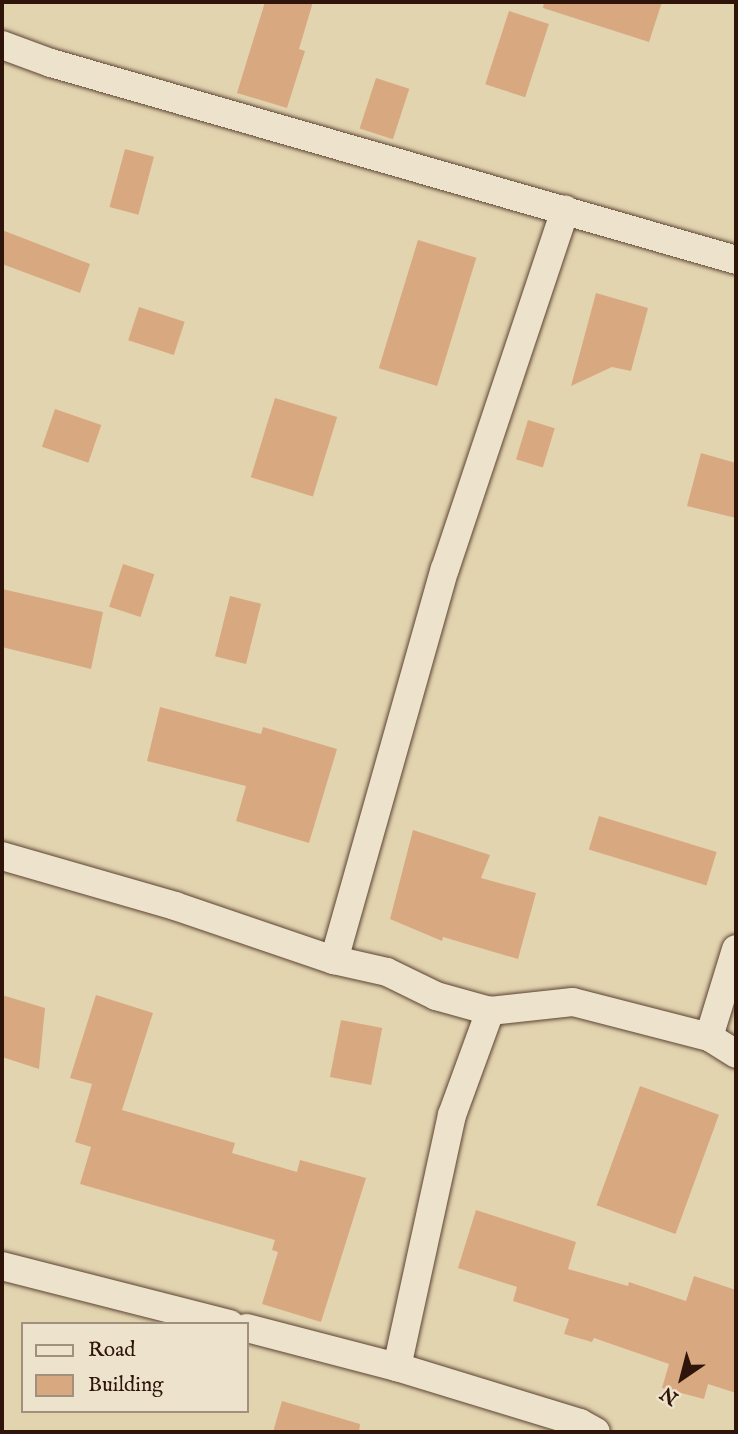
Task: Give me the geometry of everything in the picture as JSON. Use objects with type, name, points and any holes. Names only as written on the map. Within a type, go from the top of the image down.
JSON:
[{"type":"street","points":[[2,45],[736,260]]},
{"type":"street","points":[[334,960],[444,569],[565,210]]},
{"type":"street","points":[[2,856],[175,906],[334,960],[387,972],[436,996],[490,1012],[573,1002],[709,1037],[736,1054]]},
{"type":"street","points":[[709,1037],[736,949]]},
{"type":"street","points":[[397,1367],[452,1115],[490,1012]]},
{"type":"street","points":[[2,1265],[222,1322]]},
{"type":"street","points":[[248,1328],[397,1367],[580,1423],[596,1432]]},
{"type":"building","points":[[265,2],[313,2],[299,49],[305,51],[287,108],[237,93]]},
{"type":"building","points":[[544,2],[662,2],[649,42],[543,8]]},
{"type":"building","points":[[509,11],[549,24],[525,97],[485,84]]},
{"type":"building","points":[[376,78],[409,89],[393,139],[360,128]]},
{"type":"building","points":[[125,149],[154,157],[138,215],[109,207]]},
{"type":"building","points":[[2,230],[90,264],[80,293],[2,264]]},
{"type":"building","points":[[418,240],[476,258],[437,386],[379,368]]},
{"type":"building","points":[[596,293],[648,308],[631,371],[612,367],[571,386]]},
{"type":"building","points":[[139,307],[185,322],[174,355],[128,340]]},
{"type":"building","points":[[275,398],[337,417],[313,496],[251,477]]},
{"type":"building","points":[[55,409],[101,425],[88,463],[42,447]]},
{"type":"building","points":[[528,420],[555,428],[543,467],[516,459]]},
{"type":"building","points":[[701,453],[736,463],[736,518],[687,506]]},
{"type":"building","points":[[123,564],[154,574],[140,617],[109,607]]},
{"type":"building","points":[[2,589],[103,612],[91,669],[2,647]]},
{"type":"building","points":[[230,596],[261,604],[246,664],[215,656]]},
{"type":"building","points":[[160,707],[261,734],[263,727],[337,749],[309,843],[236,821],[246,786],[147,761]]},
{"type":"building","points":[[599,816],[717,852],[706,885],[589,849]]},
{"type":"building","points":[[413,830],[490,855],[481,878],[536,893],[518,959],[443,937],[442,941],[390,919]]},
{"type":"building","points":[[2,995],[45,1008],[39,1069],[2,1057]]},
{"type":"building","points":[[96,995],[153,1013],[122,1110],[235,1143],[232,1153],[297,1172],[300,1160],[366,1178],[321,1322],[262,1304],[278,1252],[272,1250],[275,1240],[80,1184],[91,1147],[75,1142],[92,1084],[70,1078]]},
{"type":"building","points":[[341,1020],[382,1028],[371,1085],[330,1077]]},
{"type":"building","points":[[640,1086],[719,1115],[675,1234],[597,1205]]},
{"type":"building","points":[[476,1210],[576,1242],[568,1269],[628,1286],[629,1282],[686,1301],[694,1276],[736,1290],[736,1393],[708,1384],[704,1399],[662,1388],[669,1364],[594,1338],[592,1342],[564,1334],[569,1319],[513,1301],[517,1287],[458,1268]]},
{"type":"building","points":[[282,1401],[360,1424],[359,1432],[273,1432]]}]
